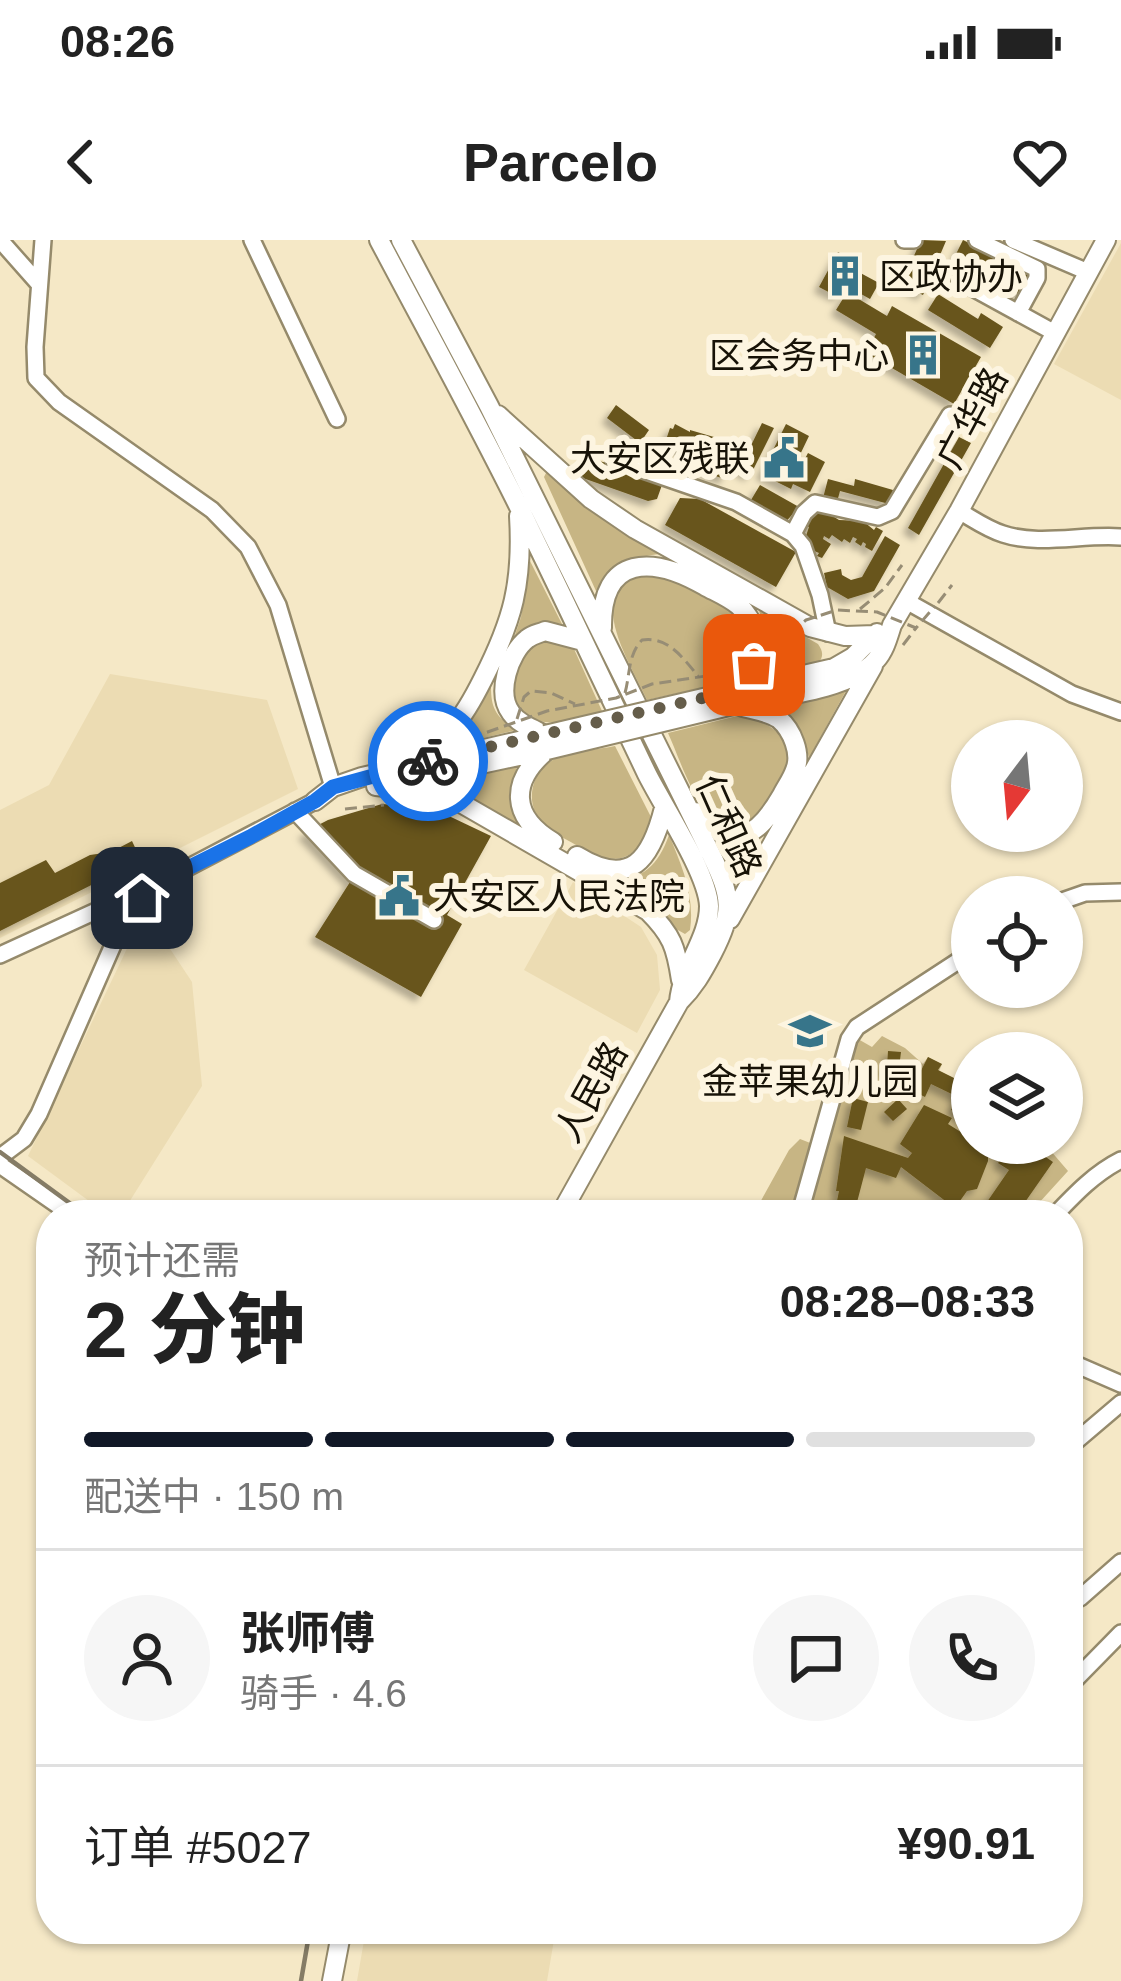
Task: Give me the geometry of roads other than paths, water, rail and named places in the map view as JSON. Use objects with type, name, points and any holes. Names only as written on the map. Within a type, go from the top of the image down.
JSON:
[{"type":"main road","name":"仁和路","points":[[379,240],[723,878],[728,923],[696,985],[679,1001]]},
{"type":"main road","name":"仁和路","points":[[401,240],[489,406],[664,808],[706,888],[709,909],[681,980],[679,1001]]},
{"type":"main road","name":"广华路","points":[[883,630],[908,602],[1106,240]]},
{"type":"main road","points":[[489,406],[591,499],[634,529],[794,620],[845,636],[883,630]]},
{"type":"main road","points":[[400,768],[456,724],[502,642],[521,559],[518,505]]},
{"type":"main road","points":[[546,742],[511,714],[505,700],[514,654],[532,635],[545,632],[592,637],[605,594],[621,575],[642,566],[655,565],[691,577],[748,616],[757,640],[754,665],[731,698]]},
{"type":"main road","points":[[728,923],[886,644],[883,630]]},
{"type":"main road","points":[[315,801],[834,668],[883,630]]},
{"type":"main road","points":[[731,698],[840,682],[875,661]]},
{"type":"main road","points":[[685,803],[712,827],[742,835],[768,820],[796,769],[795,746],[779,720],[731,698]]},
{"type":"main road","points":[[315,801],[333,787],[400,768],[546,742]]},
{"type":"main road","points":[[546,742],[524,776],[522,815],[534,830],[594,866],[616,870],[635,865],[652,849],[664,808]]},
{"type":"main road","points":[[376,786],[422,791],[459,802],[648,910],[669,931],[681,980]]},
{"type":"main road","name":"人民路","points":[[568,1200],[679,1001]]},
{"type":"main road","points":[[332,1981],[339,1944]]},
{"type":"street","points":[[0,240],[40,284]]},
{"type":"street","points":[[43,240],[36,378],[59,402],[212,510],[248,547],[278,605],[333,787]]},
{"type":"street","points":[[252,240],[337,419]]},
{"type":"street","points":[[904,240],[914,240]]},
{"type":"street","points":[[977,240],[1037,268],[1037,278],[1018,313]]},
{"type":"street","points":[[1013,240],[1088,272]]},
{"type":"street","points":[[959,280],[1055,333]]},
{"type":"street","points":[[793,534],[815,503],[878,517],[892,511],[950,415]]},
{"type":"street","points":[[614,460],[736,502],[793,534],[803,547],[828,633]]},
{"type":"street","points":[[959,511],[998,533],[1020,538],[1121,537]]},
{"type":"street","points":[[908,602],[1072,694],[1121,712]]},
{"type":"street","points":[[0,956],[168,878],[315,801]]},
{"type":"street","points":[[295,811],[354,874],[434,920]]},
{"type":"street","points":[[52,1200],[0,1161],[24,1138],[38,1114],[127,913],[168,878]]},
{"type":"street","points":[[1083,894],[1121,892]]},
{"type":"street","points":[[803,1200],[849,1039],[857,1027],[951,966]]},
{"type":"street","points":[[1069,1200],[1121,1160]]},
{"type":"street","points":[[1083,1367],[1121,1384]]},
{"type":"street","points":[[1083,1435],[1121,1403]]},
{"type":"street","points":[[1083,1595],[1121,1562]]},
{"type":"street","points":[[1083,1672],[1121,1634]]},
{"type":"railway","points":[[0,1152],[66,1200]]},
{"type":"railway","points":[[301,1981],[307,1944]]},
{"type":"place","name":"区政协办","points":[[845,276]]},
{"type":"place","name":"区会务中心","points":[[923,355]]},
{"type":"place","name":"大安区残联","points":[[784,458]]},
{"type":"place","name":"大安区人民法院","points":[[399,896]]},
{"type":"place","name":"金苹果幼儿园","points":[[810,1031]]}]
